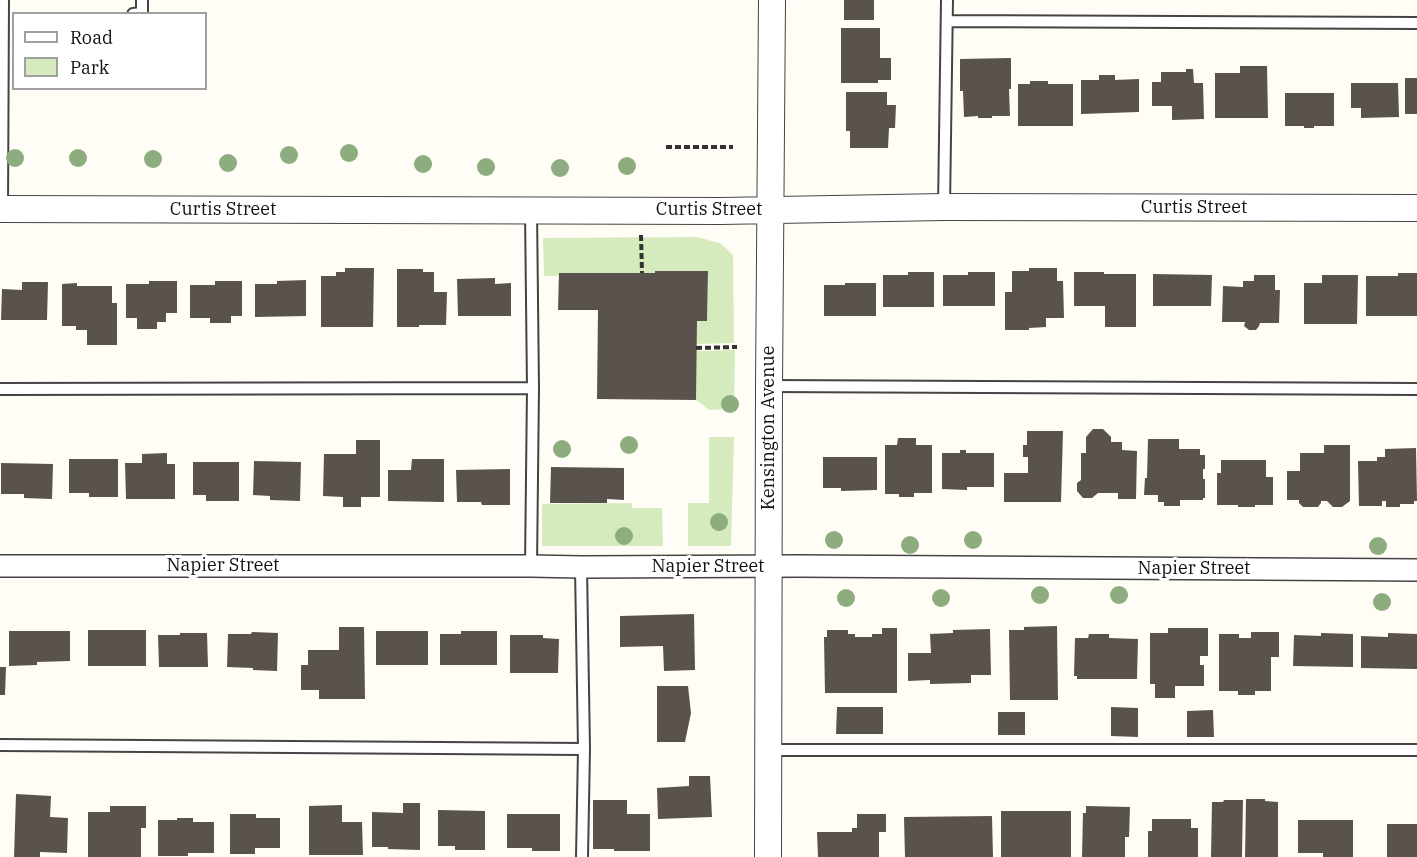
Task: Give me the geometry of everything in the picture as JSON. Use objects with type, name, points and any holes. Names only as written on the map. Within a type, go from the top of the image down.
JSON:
[{"type":"street","name":"Kensington Avenue","points":[[768,857],[772,0]]},
{"type":"street","name":"Curtis Street","points":[[1,209],[531,211],[944,207],[1417,208]]},
{"type":"street","name":"Napier Street","points":[[0,566],[1417,570]]},
{"type":"lane","points":[[1,209],[8,15],[3,0]]},
{"type":"lane","points":[[944,207],[947,0]]},
{"type":"lane","points":[[947,21],[1417,23]]},
{"type":"lane","points":[[531,211],[533,387],[531,566]]},
{"type":"lane","points":[[769,386],[1417,389]]},
{"type":"lane","points":[[0,389],[533,387]]},
{"type":"lane","points":[[580,567],[584,749],[582,857]]},
{"type":"lane","points":[[0,744],[584,749]]},
{"type":"lane","points":[[768,750],[1417,750]]},
{"type":"path","points":[[666,147],[733,147]]},
{"type":"path","points":[[641,235],[642,273]]},
{"type":"path","points":[[696,348],[737,347]]},
{"type":"green space","points":[[696,237],[720,243],[733,255],[734,343],[696,344],[697,321],[707,320],[708,271],[559,273],[559,276],[544,276],[543,238]]},
{"type":"green space","points":[[735,350],[734,409],[709,410],[696,400],[696,351]]},
{"type":"green space","points":[[709,437],[734,437],[731,546],[688,546],[688,503],[709,503]]},
{"type":"green space","points":[[632,503],[632,508],[662,508],[663,546],[542,546],[542,504]]},
{"type":"building","points":[[844,0],[874,0],[874,20],[844,20]]},
{"type":"building","points":[[841,28],[880,28],[880,58],[891,58],[891,80],[878,80],[878,83],[841,83]]},
{"type":"building","points":[[1011,58],[1010,116],[964,117],[963,91],[960,91],[960,59]]},
{"type":"building","points":[[1240,66],[1267,66],[1268,118],[1215,118],[1215,73],[1240,73]]},
{"type":"building","points":[[1186,69],[1193,69],[1194,83],[1203,83],[1204,119],[1172,120],[1172,106],[1152,106],[1152,82],[1161,82],[1161,72],[1186,72]]},
{"type":"building","points":[[1099,75],[1115,75],[1115,80],[1139,79],[1139,112],[1081,114],[1081,80],[1099,80]]},
{"type":"building","points":[[1405,78],[1417,78],[1417,114],[1405,114]]},
{"type":"building","points":[[1030,81],[1073,84],[1073,126],[1018,126],[1018,84],[1030,84]]},
{"type":"building","points":[[1351,83],[1398,83],[1399,117],[1361,118],[1361,108],[1351,108]]},
{"type":"building","points":[[846,92],[887,92],[887,105],[896,105],[895,128],[889,128],[888,148],[850,148],[850,131],[846,131]]},
{"type":"building","points":[[1285,93],[1334,93],[1334,126],[1304,128],[1304,126],[1285,126]]},
{"type":"building","points":[[345,268],[374,268],[373,327],[321,327],[321,276],[336,276],[336,272],[345,272]]},
{"type":"building","points":[[1029,268],[1057,268],[1057,281],[1063,281],[1064,318],[1046,318],[1046,327],[1005,330],[1005,292],[1012,292],[1012,271],[1029,271]]},
{"type":"building","points":[[397,269],[423,269],[423,272],[434,272],[434,292],[447,292],[446,325],[397,327]]},
{"type":"building","points":[[655,271],[708,271],[707,321],[697,321],[696,400],[597,399],[598,310],[558,310],[559,273],[655,273]]},
{"type":"building","points":[[908,272],[934,272],[934,307],[883,307],[883,275],[908,275]]},
{"type":"building","points":[[968,272],[995,272],[995,306],[943,306],[943,275],[968,275]]},
{"type":"building","points":[[1074,272],[1136,274],[1136,327],[1105,327],[1105,306],[1074,306]]},
{"type":"building","points":[[1398,273],[1417,273],[1417,316],[1366,316],[1366,276],[1398,276]]},
{"type":"building","points":[[1153,274],[1212,275],[1211,306],[1153,306]]},
{"type":"building","points":[[1254,275],[1275,275],[1275,290],[1280,290],[1279,323],[1260,323],[1256,330],[1249,330],[1244,326],[1245,322],[1222,322],[1223,286],[1243,287],[1243,281],[1254,281]]},
{"type":"building","points":[[1322,275],[1358,275],[1357,324],[1304,324],[1304,283],[1322,283]]},
{"type":"building","points":[[495,278],[495,284],[511,283],[511,316],[458,316],[457,279]]},
{"type":"building","points":[[306,280],[306,316],[255,317],[255,284]]},
{"type":"building","points":[[149,281],[177,281],[177,313],[166,313],[166,322],[157,322],[157,329],[137,329],[137,318],[126,318],[126,284],[149,284]]},
{"type":"building","points":[[215,281],[242,281],[242,316],[231,316],[231,323],[210,323],[210,318],[190,318],[190,285],[215,285]]},
{"type":"building","points":[[22,282],[48,282],[47,320],[1,320],[2,289],[22,290]]},
{"type":"building","points":[[77,283],[77,286],[112,286],[112,303],[117,303],[117,345],[87,345],[87,330],[76,330],[76,326],[62,326],[62,284]]},
{"type":"building","points":[[845,283],[876,283],[876,316],[824,316],[824,285],[845,285]]},
{"type":"building","points":[[1093,429],[1103,429],[1111,437],[1111,442],[1122,442],[1122,450],[1137,451],[1136,499],[1118,499],[1118,493],[1098,493],[1092,498],[1083,498],[1077,491],[1077,483],[1081,480],[1081,453],[1086,453],[1086,437]]},
{"type":"building","points":[[1027,431],[1063,431],[1061,502],[1004,502],[1004,473],[1028,473],[1028,457],[1023,457],[1023,445],[1027,445]]},
{"type":"building","points":[[898,438],[916,438],[916,445],[932,445],[932,493],[914,493],[914,497],[885,494],[885,445],[897,445]]},
{"type":"building","points":[[1148,439],[1179,439],[1179,449],[1200,449],[1200,455],[1205,455],[1203,479],[1205,479],[1205,498],[1203,500],[1180,500],[1180,506],[1164,506],[1164,502],[1158,502],[1158,495],[1144,495]]},
{"type":"building","points":[[356,440],[380,440],[380,497],[361,497],[361,507],[343,507],[343,497],[323,496],[324,454],[356,454]]},
{"type":"building","points":[[1324,445],[1350,445],[1350,501],[1342,507],[1333,507],[1327,501],[1321,501],[1318,507],[1303,507],[1299,500],[1287,500],[1287,471],[1300,471],[1300,453],[1324,453]]},
{"type":"building","points":[[1416,448],[1417,501],[1414,501],[1414,504],[1400,504],[1400,507],[1386,507],[1386,501],[1382,501],[1382,506],[1359,506],[1358,461],[1377,461],[1377,457],[1385,457],[1385,449]]},
{"type":"building","points":[[960,450],[966,450],[966,453],[994,453],[994,487],[967,487],[967,490],[942,489],[942,453],[960,453]]},
{"type":"building","points":[[167,453],[167,464],[175,464],[175,499],[126,499],[125,463],[142,463],[142,454]]},
{"type":"building","points":[[823,457],[877,457],[877,490],[841,491],[841,488],[823,488]]},
{"type":"building","points":[[69,459],[118,459],[118,497],[89,497],[89,493],[69,493]]},
{"type":"building","points":[[412,459],[444,459],[444,502],[388,501],[388,470],[411,470]]},
{"type":"building","points":[[1221,460],[1266,460],[1266,477],[1273,477],[1273,505],[1238,507],[1238,505],[1217,505],[1217,473],[1221,473]]},
{"type":"building","points":[[254,461],[301,462],[300,501],[270,500],[270,496],[253,495]]},
{"type":"building","points":[[193,462],[239,462],[239,501],[206,501],[206,495],[193,495]]},
{"type":"building","points":[[1,463],[53,464],[52,499],[24,498],[24,494],[1,494]]},
{"type":"building","points":[[551,467],[624,468],[624,500],[607,499],[607,503],[550,503]]},
{"type":"building","points":[[510,469],[510,505],[457,502],[456,470]]},
{"type":"building","points":[[694,614],[695,670],[664,671],[663,646],[620,647],[620,616]]},
{"type":"building","points":[[1057,626],[1058,700],[1010,700],[1009,630]]},
{"type":"building","points":[[339,627],[364,627],[365,699],[319,699],[319,690],[301,690],[301,665],[308,665],[308,650],[339,650]]},
{"type":"building","points":[[882,628],[897,628],[897,693],[825,693],[824,637],[827,637],[827,630],[848,630],[848,634],[855,634],[855,637],[872,637],[872,634],[882,634]]},
{"type":"building","points":[[1168,628],[1208,628],[1208,656],[1200,656],[1200,665],[1204,665],[1204,686],[1175,686],[1175,698],[1155,698],[1155,684],[1150,684],[1150,633],[1168,633]]},
{"type":"building","points":[[990,629],[991,675],[971,675],[971,683],[930,684],[930,680],[908,681],[908,653],[931,653],[930,634],[953,633],[953,630]]},
{"type":"building","points":[[88,630],[146,630],[146,666],[88,666]]},
{"type":"building","points":[[9,631],[70,631],[70,661],[9,666]]},
{"type":"building","points":[[376,631],[428,631],[428,665],[376,665]]},
{"type":"building","points":[[461,631],[497,631],[497,665],[440,665],[440,634],[461,634]]},
{"type":"building","points":[[252,632],[278,633],[277,671],[227,667],[228,634],[251,634]]},
{"type":"building","points":[[1251,632],[1279,632],[1279,657],[1271,657],[1271,691],[1255,691],[1255,695],[1238,695],[1238,691],[1219,691],[1219,634],[1239,634],[1239,638],[1251,638]]},
{"type":"building","points":[[180,633],[207,633],[208,667],[159,667],[158,635],[180,635]]},
{"type":"building","points":[[1321,633],[1353,634],[1353,667],[1293,666],[1294,635],[1321,636]]},
{"type":"building","points":[[1388,633],[1417,634],[1417,669],[1361,668],[1361,636],[1388,637]]},
{"type":"building","points":[[1089,634],[1109,634],[1109,638],[1138,639],[1137,679],[1077,679],[1077,676],[1074,676],[1075,638],[1088,638]]},
{"type":"building","points":[[510,635],[543,635],[543,638],[559,639],[558,673],[510,673]]},
{"type":"building","points":[[0,667],[6,667],[5,695],[0,695]]},
{"type":"building","points":[[657,686],[688,686],[691,713],[685,742],[657,742]]},
{"type":"building","points":[[837,707],[883,707],[883,734],[836,734]]},
{"type":"building","points":[[1111,707],[1138,708],[1138,737],[1111,736]]},
{"type":"building","points":[[1213,710],[1214,737],[1187,737],[1187,711]]},
{"type":"building","points":[[998,712],[1025,712],[1025,735],[998,735]]},
{"type":"building","points":[[689,776],[710,776],[712,817],[658,819],[657,788],[689,786]]},
{"type":"building","points":[[16,794],[51,796],[50,817],[68,818],[67,853],[40,852],[40,857],[14,857]]},
{"type":"building","points":[[1246,799],[1278,802],[1278,857],[1245,857]]},
{"type":"building","points":[[593,800],[627,800],[627,814],[650,814],[650,851],[593,849]]},
{"type":"building","points":[[1224,800],[1243,800],[1242,857],[1211,857],[1212,802],[1223,802]]},
{"type":"building","points":[[403,803],[420,803],[420,850],[372,847],[372,812],[403,813]]},
{"type":"building","points":[[342,805],[342,822],[362,822],[363,855],[309,855],[309,806]]},
{"type":"building","points":[[110,806],[146,806],[146,828],[141,828],[141,857],[88,857],[88,812],[110,812]]},
{"type":"building","points":[[1086,806],[1130,807],[1129,837],[1125,837],[1125,857],[1082,857],[1083,813],[1086,813]]},
{"type":"building","points":[[438,810],[485,811],[485,850],[455,850],[455,846],[438,846]]},
{"type":"building","points":[[1001,811],[1071,811],[1071,857],[1001,857]]},
{"type":"building","points":[[230,814],[256,814],[256,818],[280,818],[280,848],[255,848],[255,854],[230,854]]},
{"type":"building","points":[[507,814],[560,814],[560,851],[507,848]]},
{"type":"building","points":[[857,814],[886,814],[886,832],[879,832],[879,857],[818,857],[817,832],[852,832],[852,828],[857,828]]},
{"type":"building","points":[[992,816],[993,857],[905,857],[904,817]]},
{"type":"building","points":[[177,818],[193,818],[193,822],[214,822],[214,853],[158,856],[158,820],[177,820]]},
{"type":"building","points":[[1152,819],[1191,819],[1191,828],[1198,828],[1198,857],[1148,857],[1148,831],[1152,831]]},
{"type":"building","points":[[1298,820],[1353,820],[1353,857],[1323,857],[1323,853],[1298,853]]},
{"type":"building","points":[[1387,824],[1417,824],[1417,857],[1387,857]]}]
